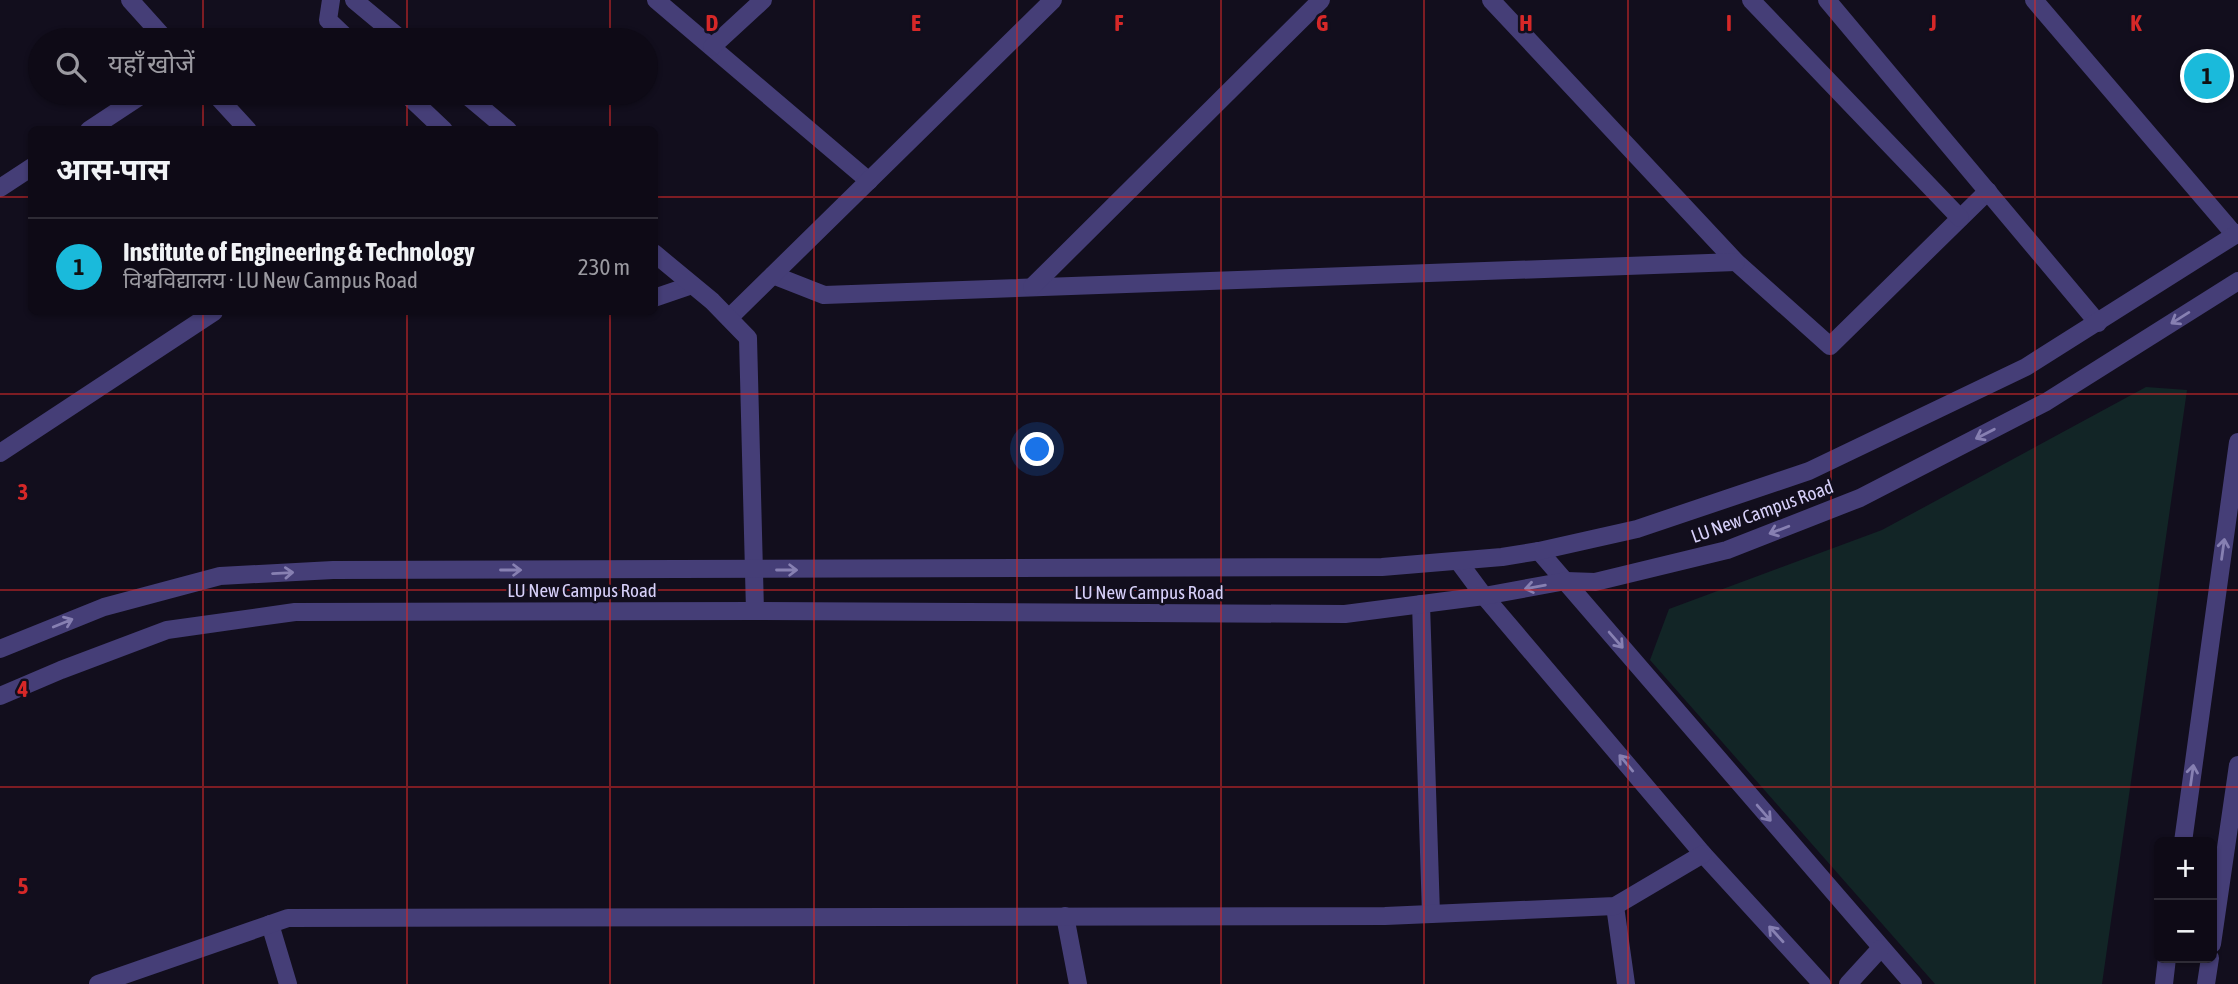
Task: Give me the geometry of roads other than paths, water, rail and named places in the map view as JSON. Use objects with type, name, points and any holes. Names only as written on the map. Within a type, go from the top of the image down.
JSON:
[{"type":"street","points":[[130,0],[155,28]]},
{"type":"street","points":[[331,0],[328,20],[336,28]]},
{"type":"street","points":[[354,0],[388,28]]},
{"type":"street","points":[[656,0],[869,181]]},
{"type":"street","points":[[712,47],[763,0]]},
{"type":"street","points":[[729,318],[1053,0]]},
{"type":"street","points":[[1032,288],[1321,0]]},
{"type":"street","points":[[1491,0],[1736,262],[1830,346],[1988,191]]},
{"type":"street","points":[[1751,0],[1961,218]]},
{"type":"street","points":[[1827,0],[2098,323]]},
{"type":"street","points":[[2034,0],[2237,236]]},
{"type":"street","points":[[95,126],[127,105]]},
{"type":"street","points":[[225,105],[244,126]]},
{"type":"street","points":[[418,105],[440,126]]},
{"type":"street","points":[[478,105],[503,126]]},
{"type":"street","points":[[0,188],[28,170]]},
{"type":"street","name":"LU New Campus Road","points":[[0,649],[104,607],[220,576],[333,570],[1382,567],[1539,551],[1637,529],[1809,471],[2026,367],[2237,236]]},
{"type":"street","points":[[658,256],[748,338],[755,611]]},
{"type":"street","points":[[773,275],[824,295],[1736,262]]},
{"type":"street","name":"LU New Campus Road","points":[[0,696],[167,630],[295,612],[1345,614],[1484,596],[1566,582],[1595,582],[1727,550],[1860,498],[2046,402],[2238,281]]},
{"type":"street","points":[[658,298],[692,285]]},
{"type":"street","points":[[0,453],[209,315]]},
{"type":"street","points":[[2184,837],[2238,442]]},
{"type":"street","points":[[1539,551],[1913,984]]},
{"type":"street","points":[[1458,561],[1484,596],[1703,854],[1822,984]]},
{"type":"street","points":[[1421,604],[1431,914]]},
{"type":"street","points":[[2217,910],[2238,765]]},
{"type":"street","points":[[98,984],[288,918],[1431,914],[1615,906],[1703,854]]},
{"type":"street","points":[[1615,906],[1626,984]]},
{"type":"street","points":[[1065,916],[1078,984]]},
{"type":"street","points":[[270,925],[288,984]]},
{"type":"street","points":[[1848,984],[1880,948]]},
{"type":"street","points":[[2164,984],[2166,963]]},
{"type":"street","points":[[2206,984],[2209,963]]},
{"type":"place","name":"Institute of Engineering & Technology","points":[[2207,76]]}]
